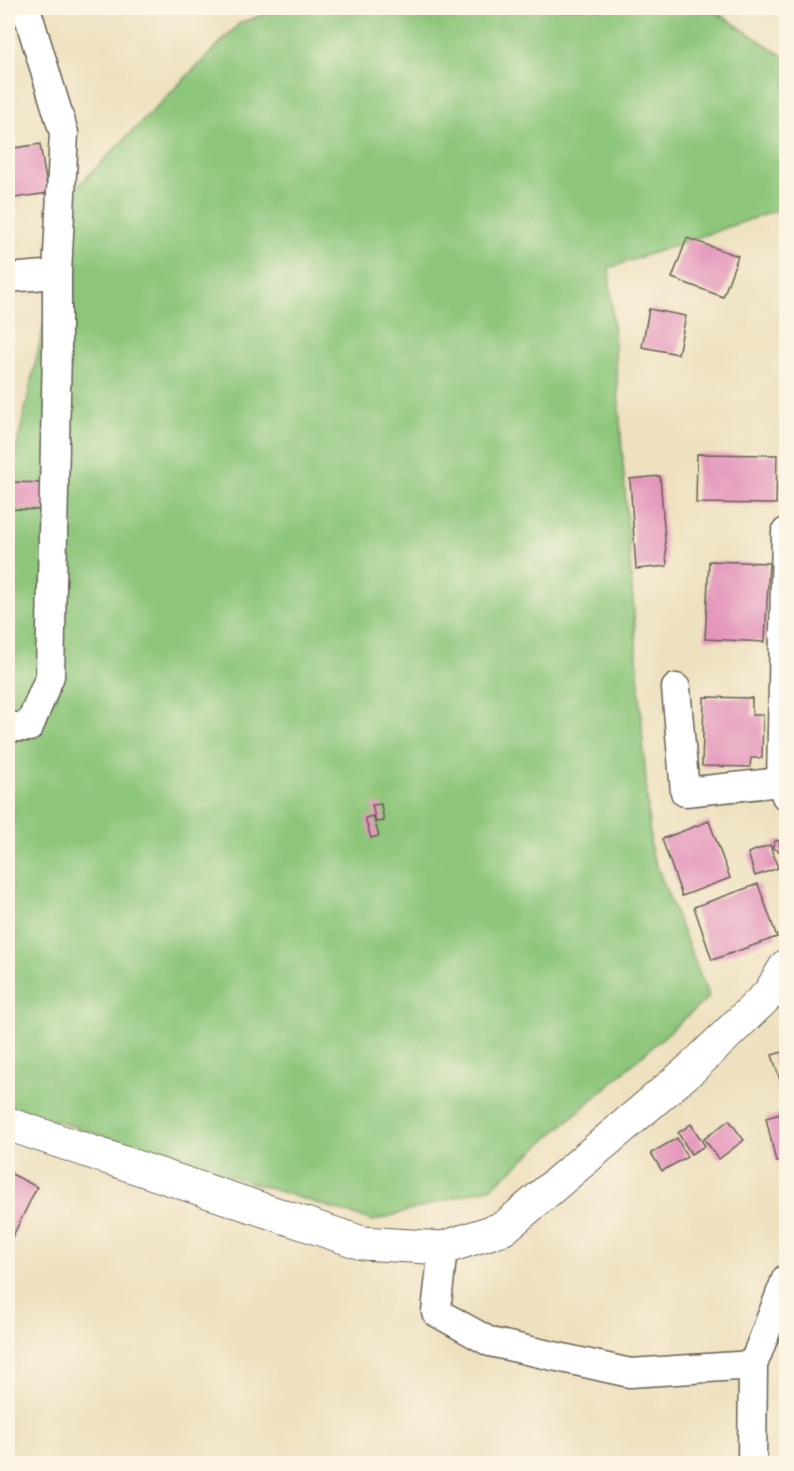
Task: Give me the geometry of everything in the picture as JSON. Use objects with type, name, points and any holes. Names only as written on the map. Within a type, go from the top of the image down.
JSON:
[{"type":"street","points":[[8,727],[30,727],[50,676],[57,274],[64,133],[26,8]]},
{"type":"street","points":[[8,278],[57,274]]},
{"type":"street","points":[[676,688],[685,792],[784,789],[786,532]]},
{"type":"street","points":[[8,1124],[362,1243],[443,1248],[504,1228],[692,1068],[770,994],[786,970]]},
{"type":"street","points":[[443,1248],[436,1312],[490,1342],[630,1373],[753,1365]]},
{"type":"street","points":[[752,1464],[753,1365],[786,1280]]},
{"type":"green space","points":[[282,8],[710,8],[786,58],[786,207],[609,268],[651,852],[709,997],[492,1187],[373,1221],[8,1106],[8,486],[74,190],[240,23]]},
{"type":"building","points":[[40,144],[48,193],[8,199],[8,149]]},
{"type":"building","points":[[687,238],[738,256],[723,297],[672,278]]},
{"type":"building","points":[[649,309],[686,316],[678,354],[642,347]]},
{"type":"building","points":[[697,454],[777,455],[776,504],[696,503]]},
{"type":"building","points":[[660,476],[667,566],[636,569],[630,479]]},
{"type":"building","points":[[8,482],[48,483],[47,510],[8,509]]},
{"type":"building","points":[[709,561],[769,563],[765,642],[705,639]]},
{"type":"building","points":[[704,697],[752,698],[752,715],[763,715],[762,758],[751,758],[750,767],[702,766]]},
{"type":"building","points":[[381,804],[384,821],[376,822],[372,805]]},
{"type":"building","points":[[373,816],[379,836],[371,838],[365,818]]},
{"type":"building","points":[[709,821],[730,878],[682,896],[662,839]]},
{"type":"building","points":[[776,840],[786,845],[783,853],[772,848]]},
{"type":"building","points":[[770,845],[778,868],[755,876],[748,853]]},
{"type":"building","points":[[758,884],[777,937],[712,960],[694,907]]},
{"type":"building","points":[[786,1051],[786,1078],[780,1080],[772,1055]]},
{"type":"building","points":[[780,1114],[786,1142],[786,1159],[776,1162],[766,1118]]},
{"type":"building","points":[[729,1120],[744,1140],[719,1159],[704,1139]]},
{"type":"building","points":[[691,1124],[705,1146],[691,1154],[678,1133]]},
{"type":"building","points":[[677,1138],[687,1157],[662,1171],[651,1153]]},
{"type":"building","points":[[8,1172],[37,1187],[8,1246]]}]
